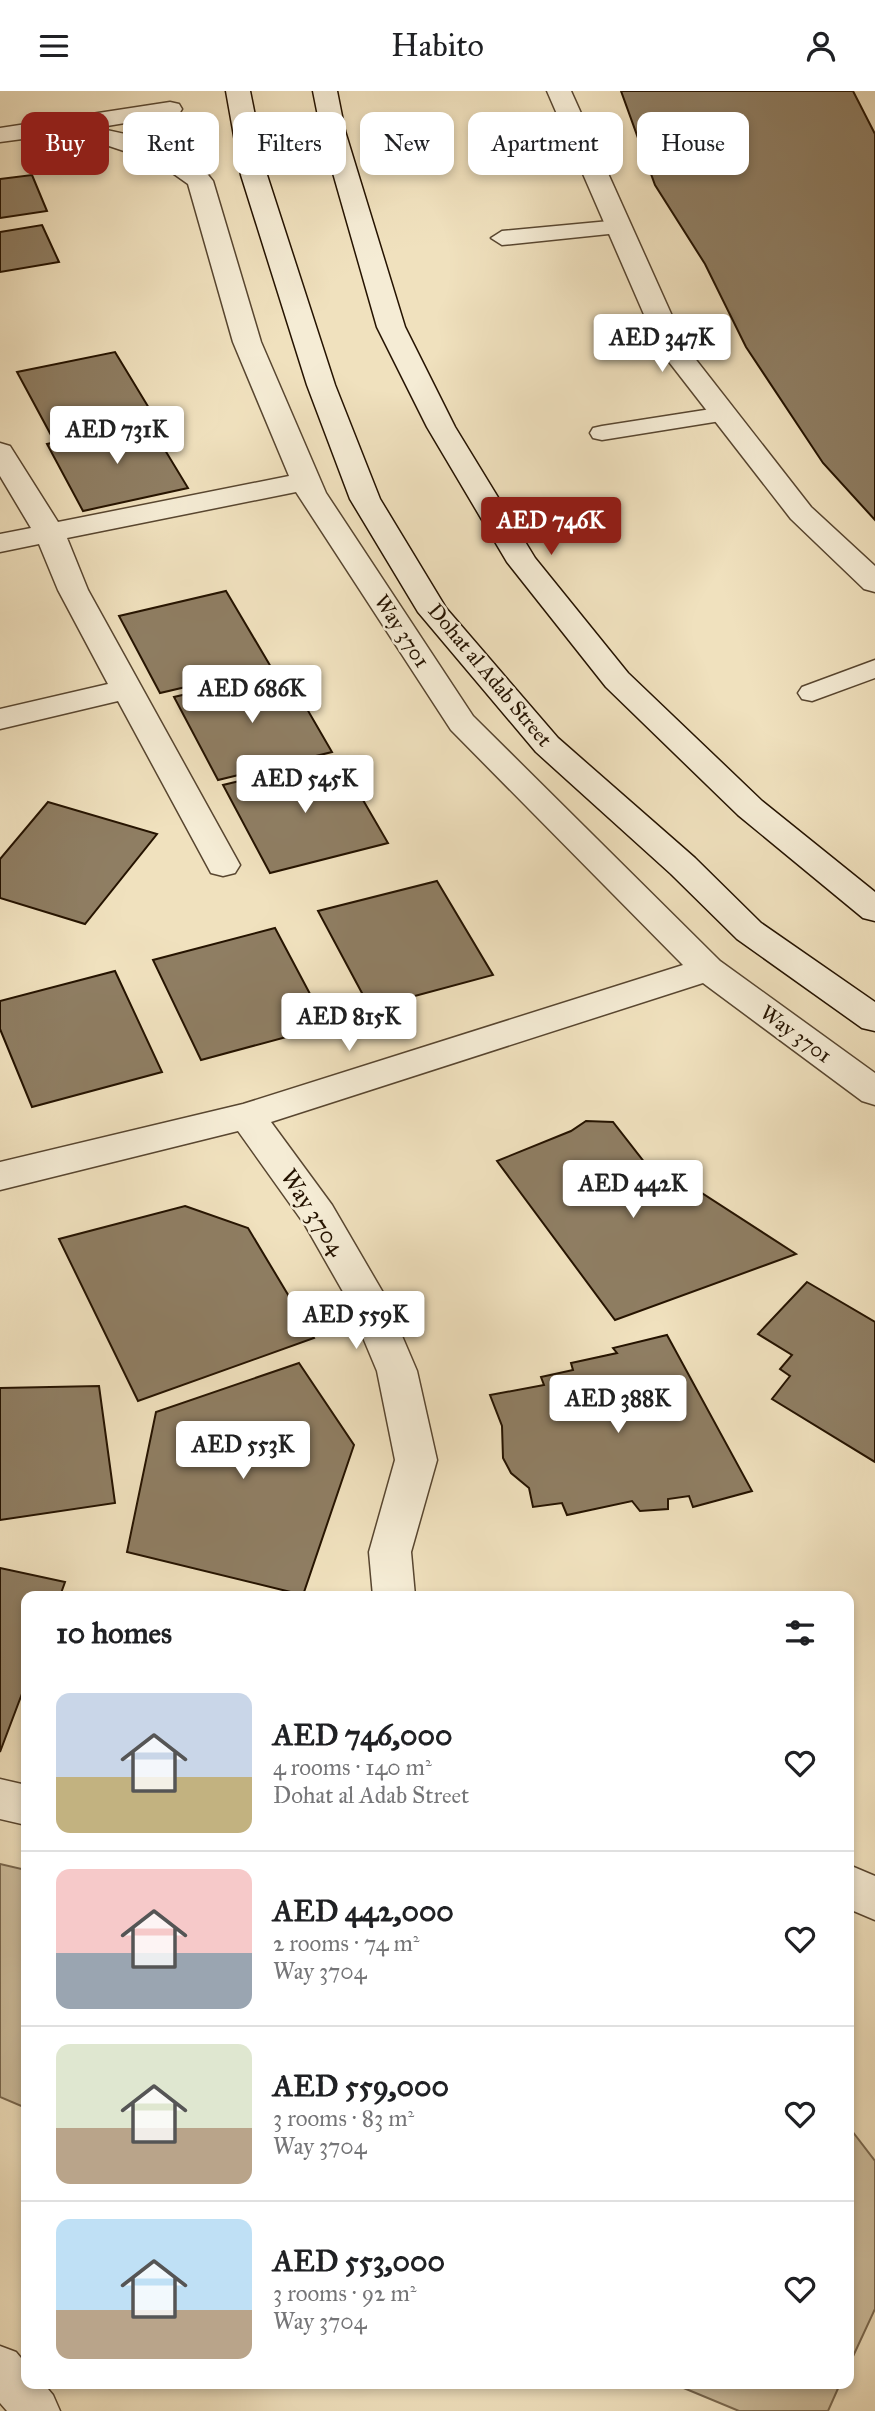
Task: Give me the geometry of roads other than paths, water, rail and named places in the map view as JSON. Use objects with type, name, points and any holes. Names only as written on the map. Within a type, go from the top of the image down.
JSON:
[{"type":"street","name":"Dohat al Adab Street","points":[[238,91],[254,175],[321,385],[365,499],[433,612],[547,745],[683,866],[749,931],[875,1019]]},
{"type":"street","points":[[325,91],[336,144],[391,327],[441,427],[522,562],[617,680],[750,808],[875,910]]},
{"type":"street","points":[[559,91],[673,349],[801,513],[875,583]]},
{"type":"street","points":[[64,112],[84,96]]},
{"type":"street","points":[[109,113],[162,100]]},
{"type":"street","name":"Way 3701","points":[[162,100],[200,181],[247,342],[306,481],[462,723],[708,969],[875,1092]]},
{"type":"street","points":[[0,135],[21,132]]},
{"type":"street","points":[[109,138],[154,150],[186,167],[200,181]]},
{"type":"street","points":[[0,451],[49,532],[73,590],[223,865]]},
{"type":"street","points":[[0,543],[306,481]]},
{"type":"street","points":[[0,719],[127,689]]},
{"type":"street","points":[[0,1176],[247,1116],[708,969]]},
{"type":"street","name":"Way 3704","points":[[247,1116],[319,1215],[365,1296],[397,1371],[416,1460],[390,1552],[394,1591]]},
{"type":"street","points":[[0,1799],[21,1804]]},
{"type":"street","points":[[854,1888],[875,1899]]},
{"type":"lane","points":[[502,238],[620,227]]},
{"type":"lane","points":[[602,433],[724,414]]},
{"type":"lane","points":[[812,693],[875,668]]},
{"type":"lane","points":[[0,2368],[37,2411]]}]
